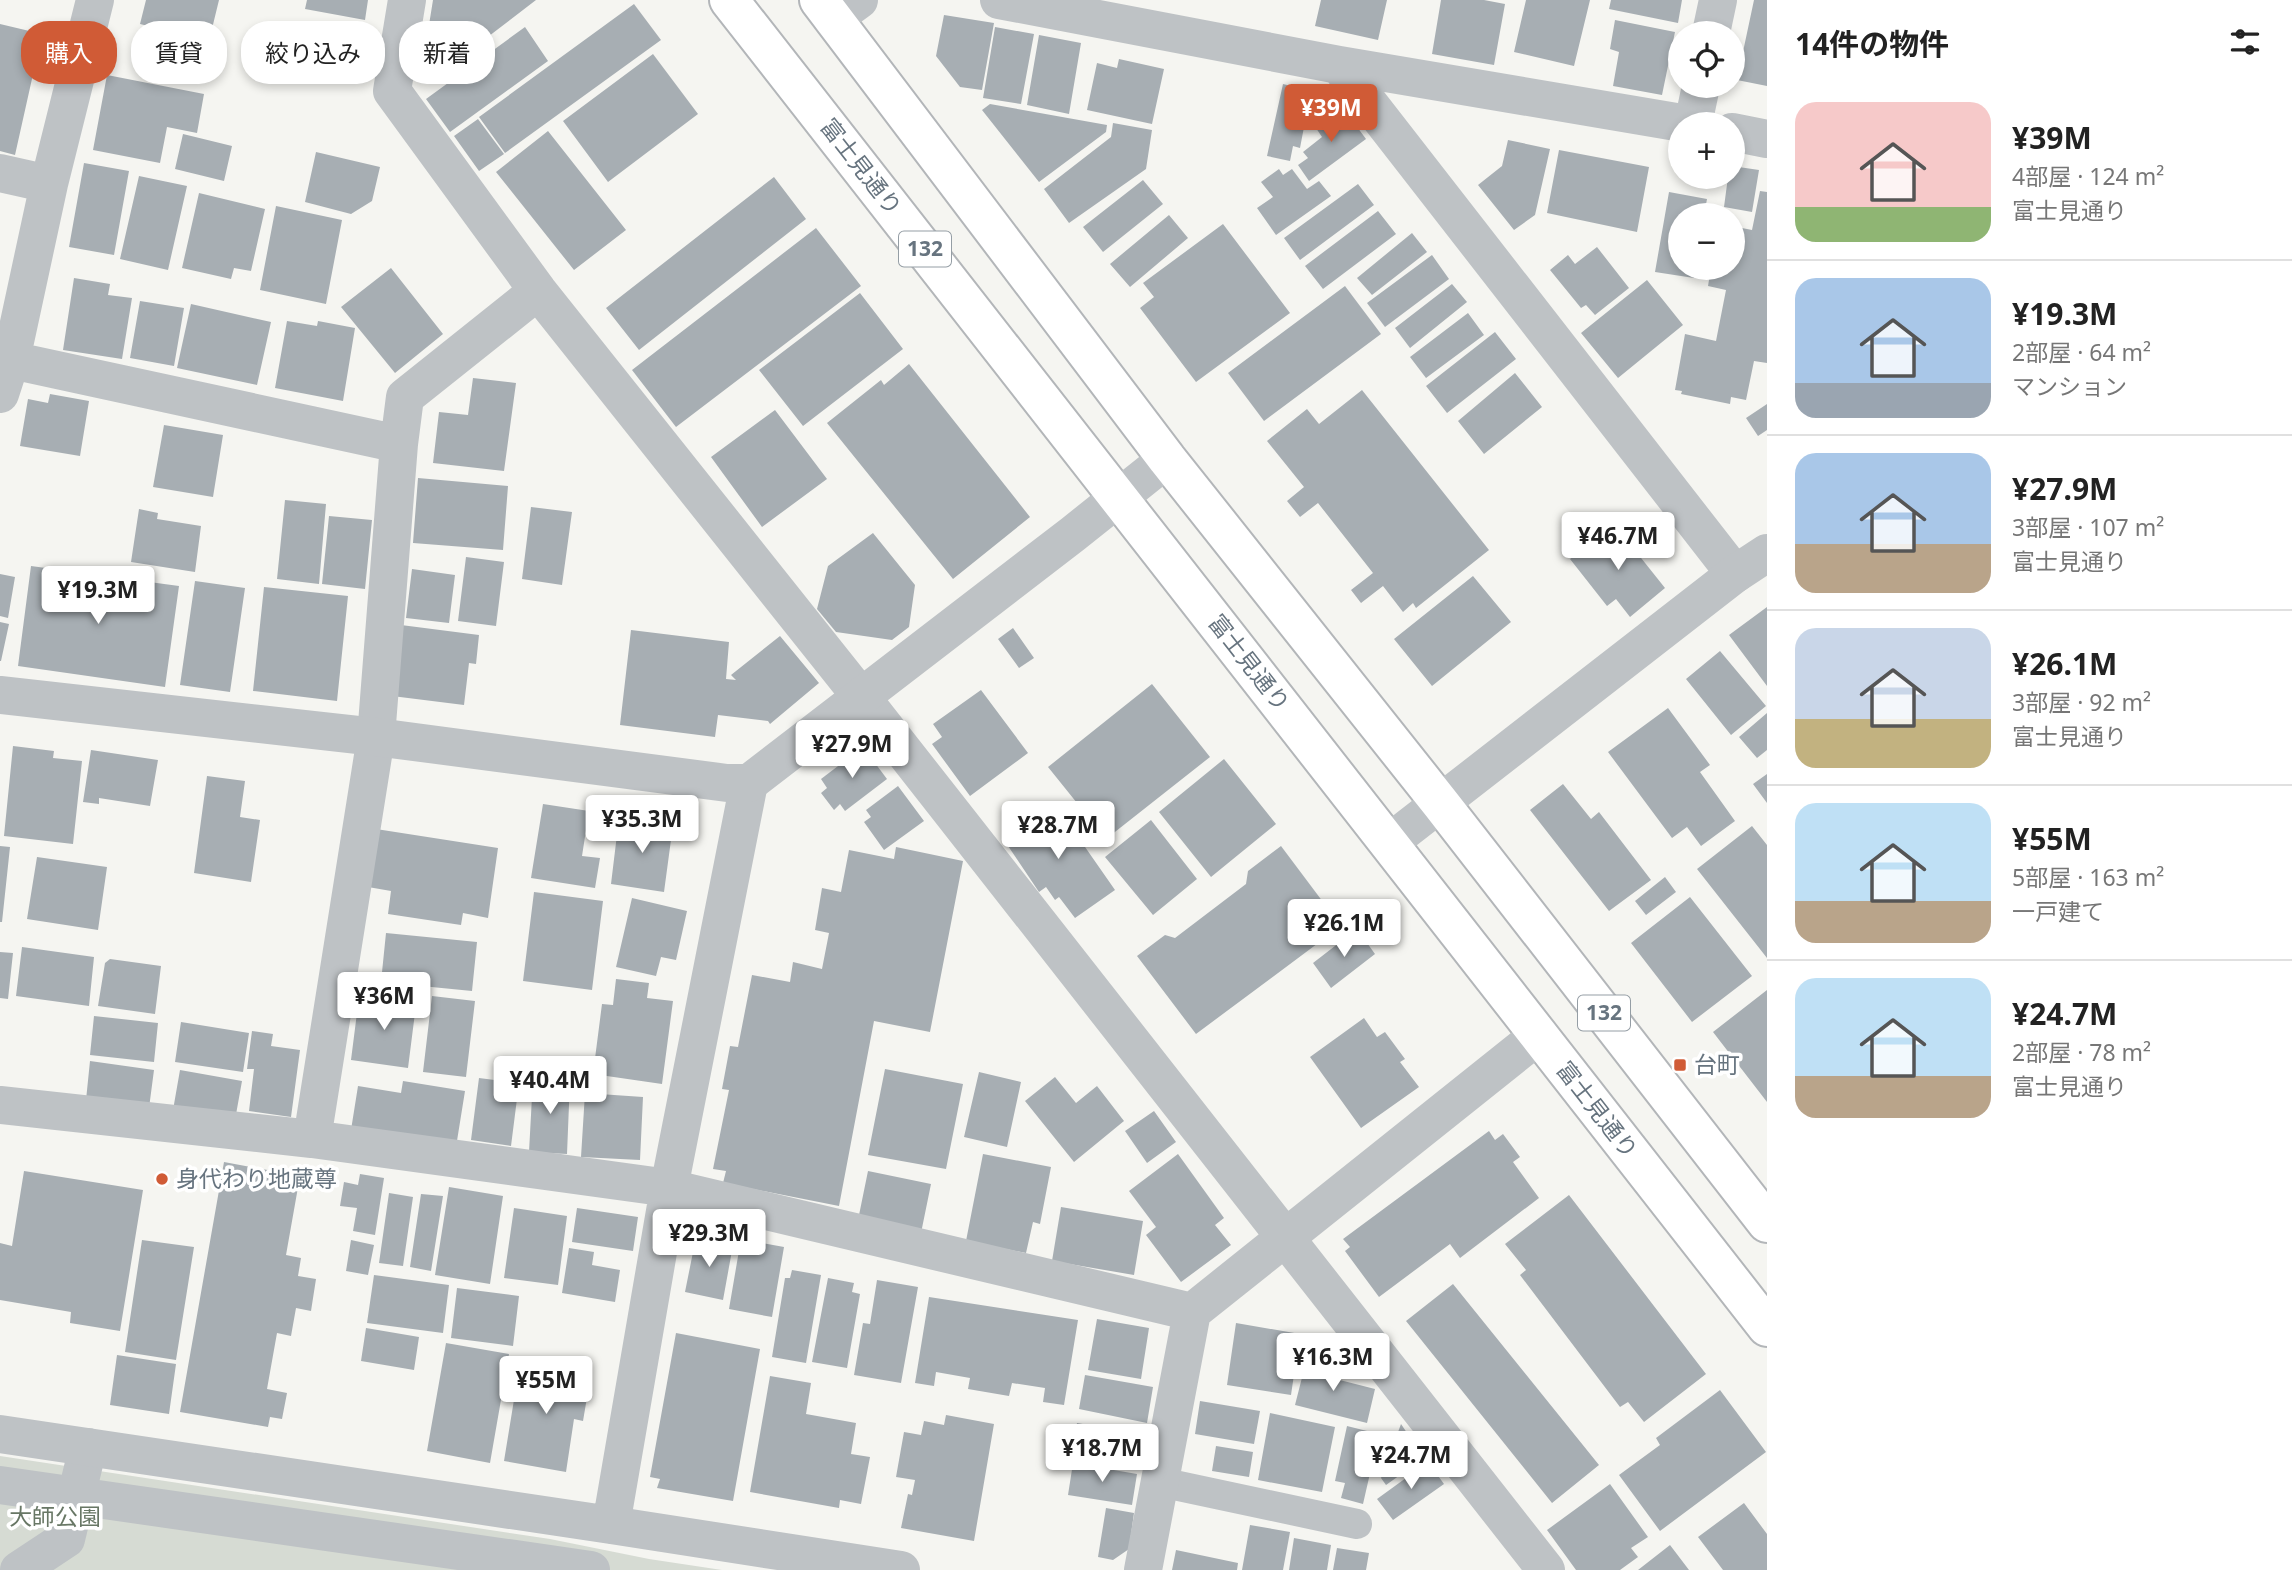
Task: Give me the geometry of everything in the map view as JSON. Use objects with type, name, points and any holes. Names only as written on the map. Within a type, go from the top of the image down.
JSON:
[{"type":"highway","name":"富士見通り","points":[[729,0],[1767,1327]]},
{"type":"highway","name":"132","points":[[837,6],[1167,459],[1441,804],[1767,1223]]},
{"type":"street","points":[[95,0],[48,184],[3,380],[399,444]]},
{"type":"street","points":[[407,0],[393,91],[537,290],[862,698],[1546,1570]]},
{"type":"street","points":[[999,0],[1339,65],[1668,120]]},
{"type":"street","points":[[1714,21],[1718,0]]},
{"type":"street","points":[[1339,65],[1735,574]]},
{"type":"street","points":[[1745,135],[1767,139]]},
{"type":"street","points":[[0,173],[48,184]]},
{"type":"street","points":[[312,1139],[376,737],[405,397],[537,290]]},
{"type":"street","points":[[0,695],[376,737],[727,783],[750,783],[1119,499],[1167,459]]},
{"type":"street","points":[[1390,842],[1767,552]]},
{"type":"street","points":[[611,1524],[669,1188],[750,783]]},
{"type":"street","points":[[1143,1570],[1192,1312],[1539,1035]]},
{"type":"street","points":[[0,1105],[312,1139],[669,1188],[1192,1312]]},
{"type":"street","points":[[0,1434],[611,1524],[901,1570]]},
{"type":"street","points":[[19,1570],[66,1539],[88,1447]]},
{"type":"street","points":[[0,1485],[591,1570]]},
{"type":"lane","points":[[1160,1482],[1357,1524]]},
{"type":"green space","name":"大師公園","points":[[0,1456],[550,1539],[649,1559],[722,1570],[0,1570]]},
{"type":"building","points":[[146,0],[219,0],[214,21],[141,21]]},
{"type":"building","points":[[307,0],[368,0],[365,20],[305,9]]},
{"type":"building","points":[[433,0],[536,0],[495,31],[495,21],[430,21]]},
{"type":"building","points":[[1321,0],[1387,0],[1378,40],[1315,26]]},
{"type":"building","points":[[1441,0],[1484,0],[1505,4],[1494,65],[1432,54]]},
{"type":"building","points":[[1526,0],[1590,0],[1574,66],[1514,52]]},
{"type":"building","points":[[1611,0],[1682,0],[1678,21],[1609,9]]},
{"type":"building","points":[[1754,0],[1767,0],[1767,86],[1745,82],[1745,42]]},
{"type":"building","points":[[634,4],[661,40],[505,153],[479,117]]},
{"type":"building","points":[[944,15],[994,23],[982,90],[960,87],[936,56]]},
{"type":"building","points":[[1615,20],[1668,31],[1668,66],[1662,95],[1613,86],[1619,52],[1610,49]]},
{"type":"building","points":[[0,24],[21,29],[21,84],[31,84],[15,155],[0,151]]},
{"type":"building","points":[[525,27],[548,61],[450,132],[426,99],[447,84],[495,84],[495,49]]},
{"type":"building","points":[[995,27],[1034,34],[1021,104],[983,98]]},
{"type":"building","points":[[1039,35],[1081,43],[1069,114],[1027,105]]},
{"type":"building","points":[[653,54],[698,114],[608,182],[563,121]]},
{"type":"building","points":[[1119,59],[1164,69],[1152,124],[1087,110],[1097,63],[1117,68]]},
{"type":"building","points":[[117,77],[131,80],[131,84],[153,84],[204,94],[197,133],[167,127],[160,163],[93,150],[105,84],[117,84]]},
{"type":"building","points":[[1283,84],[1320,93],[1312,129],[1304,127],[1300,148],[1293,146],[1290,161],[1267,156]]},
{"type":"building","points":[[990,104],[1107,125],[1106,132],[1039,182],[982,110]]},
{"type":"building","points":[[1343,108],[1366,139],[1309,181],[1298,165],[1308,158],[1303,152],[1322,137],[1316,128]]},
{"type":"building","points":[[478,119],[504,154],[479,171],[454,136]]},
{"type":"building","points":[[1113,123],[1152,130],[1146,169],[1069,223],[1044,189],[1111,137]]},
{"type":"building","points":[[548,131],[626,230],[574,270],[496,172]]},
{"type":"building","points":[[183,134],[232,146],[224,181],[175,169]]},
{"type":"building","points":[[1508,140],[1550,149],[1535,215],[1514,230],[1478,185],[1502,166]]},
{"type":"building","points":[[1559,150],[1649,167],[1637,232],[1547,213]]},
{"type":"building","points":[[316,152],[380,167],[372,201],[351,214],[305,202]]},
{"type":"building","points":[[84,163],[129,171],[114,255],[69,247]]},
{"type":"building","points":[[1745,168],[1759,170],[1752,212],[1745,211],[1745,203],[1725,203],[1726,189],[1745,189]]},
{"type":"building","points":[[1279,169],[1283,175],[1292,169],[1307,189],[1319,181],[1331,196],[1276,235],[1257,208],[1273,197],[1261,182]]},
{"type":"building","points":[[139,176],[187,186],[168,270],[120,259]]},
{"type":"building","points":[[774,177],[806,219],[639,350],[606,308]]},
{"type":"building","points":[[1143,180],[1163,204],[1103,252],[1083,227]]},
{"type":"building","points":[[1358,184],[1374,205],[1300,260],[1284,238]]},
{"type":"building","points":[[1760,191],[1767,192],[1767,363],[1754,361],[1746,400],[1731,397],[1730,404],[1681,394],[1682,391],[1675,390],[1685,334],[1716,341],[1726,290],[1708,286],[1709,280],[1745,280],[1745,229],[1752,230]]},
{"type":"building","points":[[1669,192],[1707,199],[1706,203],[1668,203],[1668,274],[1655,272]]},
{"type":"building","points":[[199,193],[265,209],[251,271],[234,268],[231,279],[182,268]]},
{"type":"building","points":[[276,206],[342,220],[326,304],[260,290]]},
{"type":"building","points":[[1378,211],[1396,234],[1323,289],[1305,266]]},
{"type":"building","points":[[1169,215],[1188,238],[1130,287],[1110,264]]},
{"type":"building","points":[[1223,224],[1290,313],[1196,382],[1140,308],[1154,297],[1143,283]]},
{"type":"building","points":[[816,228],[861,286],[676,427],[632,370]]},
{"type":"building","points":[[1412,233],[1427,252],[1372,295],[1357,278]]},
{"type":"building","points":[[1597,247],[1629,288],[1595,315],[1586,305],[1581,308],[1550,270],[1568,255],[1575,264]]},
{"type":"building","points":[[1432,255],[1449,279],[1385,327],[1367,303]]},
{"type":"building","points":[[391,268],[443,334],[395,373],[341,307]]},
{"type":"building","points":[[74,278],[110,284],[108,295],[132,298],[122,359],[63,350]]},
{"type":"building","points":[[1647,280],[1683,325],[1618,378],[1581,333]]},
{"type":"building","points":[[1452,284],[1467,302],[1410,348],[1395,328]]},
{"type":"building","points":[[1345,286],[1381,334],[1264,421],[1228,373]]},
{"type":"building","points":[[860,293],[903,349],[803,426],[759,370]]},
{"type":"building","points":[[140,301],[184,308],[174,366],[130,358]]},
{"type":"building","points":[[191,304],[271,322],[257,385],[177,368]]},
{"type":"building","points":[[1468,313],[1484,335],[1426,378],[1410,357]]},
{"type":"building","points":[[287,321],[317,326],[318,321],[355,328],[343,401],[275,388]]},
{"type":"building","points":[[1495,332],[1516,359],[1447,413],[1426,386]]},
{"type":"building","points":[[909,364],[1030,517],[953,579],[827,423],[881,380],[884,385]]},
{"type":"building","points":[[1515,373],[1542,407],[1484,454],[1458,421]]},
{"type":"building","points":[[473,378],[516,383],[504,471],[433,463],[439,412],[468,415]]},
{"type":"building","points":[[1362,390],[1489,550],[1416,608],[1413,603],[1403,612],[1383,586],[1361,603],[1351,590],[1373,573],[1318,503],[1300,517],[1287,501],[1304,487],[1267,441],[1307,409],[1319,424]]},
{"type":"building","points":[[50,394],[89,401],[80,456],[20,446],[28,399],[48,403]]},
{"type":"building","points":[[1767,404],[1767,430],[1758,436],[1746,418]]},
{"type":"building","points":[[775,410],[827,479],[762,527],[711,457]]},
{"type":"building","points":[[164,425],[223,435],[213,497],[153,487]]},
{"type":"building","points":[[418,478],[508,486],[503,550],[413,543]]},
{"type":"building","points":[[285,500],[326,504],[319,584],[277,579]]},
{"type":"building","points":[[531,507],[572,512],[562,585],[522,579]]},
{"type":"building","points":[[139,509],[158,513],[157,519],[201,526],[195,572],[131,562]]},
{"type":"building","points":[[329,516],[372,520],[365,589],[322,584]]},
{"type":"building","points":[[1614,524],[1665,588],[1630,617],[1616,599],[1607,606],[1570,559]]},
{"type":"building","points":[[873,533],[915,585],[909,627],[892,640],[836,632],[817,609],[828,566]]},
{"type":"building","points":[[466,557],[504,562],[496,626],[458,621]]},
{"type":"building","points":[[31,566],[179,586],[165,687],[18,666]]},
{"type":"building","points":[[412,569],[455,575],[449,623],[406,618]]},
{"type":"building","points":[[0,574],[15,577],[8,618],[0,616]]},
{"type":"building","points":[[1473,576],[1511,622],[1432,686],[1394,639]]},
{"type":"building","points":[[195,581],[245,588],[230,692],[180,685]]},
{"type":"building","points":[[264,587],[348,596],[337,701],[253,691]]},
{"type":"building","points":[[1767,607],[1767,686],[1729,635]]},
{"type":"building","points":[[0,622],[9,624],[1,661],[0,661]]},
{"type":"building","points":[[401,625],[479,635],[476,664],[469,663],[464,705],[392,696]]},
{"type":"building","points":[[1013,628],[1034,658],[1019,668],[998,639]]},
{"type":"building","points":[[631,630],[729,642],[726,679],[736,680],[731,675],[780,636],[819,683],[770,724],[768,721],[718,715],[715,737],[620,725]]},
{"type":"building","points":[[1720,651],[1766,706],[1731,735],[1686,679]]},
{"type":"building","points":[[1152,684],[1210,757],[1106,839],[1048,767]]},
{"type":"building","points":[[981,690],[1028,753],[970,796],[932,744],[942,737],[933,724]]},
{"type":"building","points":[[1668,708],[1710,765],[1700,772],[1735,821],[1701,846],[1687,827],[1672,838],[1608,752]]},
{"type":"building","points":[[1767,713],[1767,750],[1757,758],[1739,737]]},
{"type":"building","points":[[13,746],[54,751],[53,758],[82,761],[73,844],[4,836]]},
{"type":"building","points":[[863,747],[887,779],[845,811],[840,804],[834,810],[821,793],[827,788],[821,779]]},
{"type":"building","points":[[91,750],[158,760],[150,806],[99,798],[99,804],[83,802]]},
{"type":"building","points":[[1224,759],[1276,824],[1211,877],[1159,812]]},
{"type":"building","points":[[1767,774],[1767,803],[1753,784]]},
{"type":"building","points":[[207,776],[245,781],[240,817],[260,820],[251,882],[194,873]]},
{"type":"building","points":[[1563,784],[1591,819],[1599,812],[1651,880],[1609,911],[1530,810]]},
{"type":"building","points":[[898,786],[924,821],[884,850],[864,822],[871,817],[866,810]]},
{"type":"building","points":[[543,804],[589,811],[582,856],[600,858],[595,888],[531,878]]},
{"type":"building","points":[[1049,804],[1065,827],[1069,824],[1115,890],[1075,918],[1059,897],[1055,900],[1046,887],[1039,892],[1002,837]]},
{"type":"building","points":[[619,818],[673,825],[664,892],[611,884]]},
{"type":"building","points":[[1151,820],[1197,879],[1153,915],[1105,857]]},
{"type":"building","points":[[1752,826],[1767,845],[1767,958],[1697,869]]},
{"type":"building","points":[[376,829],[498,848],[488,918],[463,913],[461,925],[388,914],[391,891],[368,887]]},
{"type":"building","points":[[0,846],[10,847],[2,922],[0,922]]},
{"type":"building","points":[[1281,846],[1341,926],[1196,1034],[1137,956],[1165,935],[1175,938],[1246,884],[1248,871]]},
{"type":"building","points":[[896,847],[963,861],[930,1032],[874,1021],[839,1206],[723,1183],[726,1171],[713,1169],[729,1090],[722,1089],[730,1046],[738,1047],[752,975],[790,982],[793,962],[822,969],[829,933],[815,930],[822,888],[841,892],[849,850],[894,859]]},
{"type":"building","points":[[37,857],[107,867],[98,930],[27,919]]},
{"type":"building","points":[[1665,877],[1676,892],[1646,915],[1635,901]]},
{"type":"building","points":[[534,892],[603,901],[592,990],[523,981]]},
{"type":"building","points":[[1690,897],[1752,976],[1692,1022],[1631,943]]},
{"type":"building","points":[[632,898],[687,911],[676,960],[661,957],[656,976],[616,967]]},
{"type":"building","points":[[1357,929],[1375,954],[1331,988],[1313,963]]},
{"type":"building","points":[[386,933],[477,942],[472,991],[381,982]]},
{"type":"building","points":[[22,947],[94,957],[89,1006],[16,996]]},
{"type":"building","points":[[0,952],[13,953],[8,999],[0,998]]},
{"type":"building","points":[[110,959],[161,966],[155,1014],[98,1006],[105,963]]},
{"type":"building","points":[[616,979],[649,983],[647,998],[673,1001],[662,1084],[593,1074],[602,1004],[613,1005]]},
{"type":"building","points":[[1767,990],[1767,1102],[1713,1032]]},
{"type":"building","points":[[432,996],[475,1001],[466,1077],[423,1072]]},
{"type":"building","points":[[359,997],[416,1005],[408,1068],[351,1060]]},
{"type":"building","points":[[94,1016],[158,1023],[154,1062],[90,1055]]},
{"type":"building","points":[[1364,1018],[1377,1037],[1385,1032],[1405,1059],[1400,1062],[1419,1087],[1361,1128],[1310,1057]]},
{"type":"building","points":[[181,1022],[249,1033],[243,1072],[175,1062]]},
{"type":"building","points":[[252,1031],[273,1034],[271,1046],[300,1050],[291,1117],[249,1111],[254,1069],[247,1069]]},
{"type":"building","points":[[90,1061],[154,1070],[149,1108],[86,1100]]},
{"type":"building","points":[[885,1069],[963,1084],[946,1169],[868,1155]]},
{"type":"building","points":[[180,1070],[242,1081],[235,1120],[173,1110]]},
{"type":"building","points":[[979,1072],[1021,1082],[1007,1147],[964,1137]]},
{"type":"building","points":[[1055,1077],[1076,1103],[1097,1086],[1124,1121],[1074,1162],[1025,1101]]},
{"type":"building","points":[[479,1078],[519,1083],[511,1146],[471,1140]]},
{"type":"building","points":[[533,1078],[570,1080],[567,1154],[529,1152]]},
{"type":"building","points":[[403,1081],[465,1091],[456,1147],[351,1130],[358,1086],[401,1093]]},
{"type":"building","points":[[585,1093],[643,1097],[640,1160],[581,1157]]},
{"type":"building","points":[[1154,1111],[1176,1142],[1147,1163],[1125,1131]]},
{"type":"building","points":[[1489,1131],[1495,1140],[1503,1134],[1520,1157],[1513,1162],[1539,1198],[1460,1258],[1450,1244],[1379,1297],[1345,1251],[1350,1247],[1343,1239]]},
{"type":"building","points":[[983,1154],[1051,1167],[1040,1224],[1033,1222],[1026,1253],[966,1241]]},
{"type":"building","points":[[1178,1154],[1224,1218],[1215,1225],[1231,1245],[1181,1282],[1146,1235],[1156,1227],[1129,1191]]},
{"type":"building","points":[[224,1162],[300,1176],[286,1255],[301,1258],[298,1276],[316,1279],[311,1311],[296,1308],[291,1336],[277,1333],[267,1389],[287,1393],[282,1419],[270,1417],[268,1427],[180,1412]]},
{"type":"building","points":[[24,1171],[143,1190],[120,1331],[70,1323],[71,1312],[0,1300],[0,1243],[12,1246]]},
{"type":"building","points":[[868,1171],[931,1184],[921,1233],[858,1220]]},
{"type":"building","points":[[360,1174],[384,1178],[375,1235],[353,1231],[357,1208],[340,1206],[344,1182],[358,1185]]},
{"type":"building","points":[[449,1187],[503,1196],[490,1284],[435,1275]]},
{"type":"building","points":[[389,1193],[413,1197],[403,1266],[379,1263]]},
{"type":"building","points":[[421,1194],[443,1196],[431,1271],[410,1267]]},
{"type":"building","points":[[1569,1195],[1706,1374],[1644,1422],[1628,1402],[1620,1407],[1520,1275],[1526,1270],[1505,1244]]},
{"type":"building","points":[[1061,1207],[1143,1221],[1134,1275],[1052,1261]]},
{"type":"building","points":[[514,1208],[567,1216],[558,1285],[504,1278]]},
{"type":"building","points":[[577,1208],[638,1217],[633,1251],[572,1242]]},
{"type":"building","points":[[696,1237],[733,1245],[723,1300],[685,1292]]},
{"type":"building","points":[[741,1239],[784,1247],[772,1317],[729,1309]]},
{"type":"building","points":[[142,1240],[194,1247],[176,1360],[125,1352]]},
{"type":"building","points":[[351,1240],[374,1245],[368,1275],[346,1271]]},
{"type":"building","points":[[569,1248],[594,1252],[592,1265],[620,1270],[615,1302],[562,1293]]},
{"type":"building","points":[[792,1270],[821,1275],[806,1363],[772,1357],[785,1278],[790,1278]]},
{"type":"building","points":[[374,1275],[449,1285],[443,1333],[367,1323]]},
{"type":"building","points":[[828,1278],[854,1283],[852,1292],[860,1294],[847,1368],[812,1362]]},
{"type":"building","points":[[877,1280],[918,1287],[901,1383],[854,1375],[863,1323],[870,1324]]},
{"type":"building","points":[[1453,1284],[1599,1465],[1552,1503],[1406,1321]]},
{"type":"building","points":[[457,1288],[519,1296],[513,1346],[451,1338]]},
{"type":"building","points":[[929,1297],[1078,1320],[1064,1405],[1043,1402],[1045,1388],[1012,1383],[1009,1396],[968,1389],[970,1378],[936,1372],[934,1386],[915,1383]]},
{"type":"building","points":[[1097,1319],[1149,1328],[1141,1379],[1088,1370]]},
{"type":"building","points":[[1236,1323],[1300,1334],[1291,1395],[1227,1385]]},
{"type":"building","points":[[366,1328],[419,1337],[414,1370],[361,1361]]},
{"type":"building","points":[[676,1333],[760,1349],[733,1501],[657,1488],[660,1479],[650,1477]]},
{"type":"building","points":[[446,1343],[509,1354],[490,1463],[427,1451]]},
{"type":"building","points":[[1308,1354],[1328,1359],[1324,1376],[1375,1389],[1367,1423],[1295,1405]]},
{"type":"building","points":[[117,1355],[176,1364],[169,1414],[110,1405]]},
{"type":"building","points":[[520,1363],[591,1374],[583,1421],[574,1419],[566,1472],[504,1461]]},
{"type":"building","points":[[1085,1375],[1153,1387],[1147,1423],[1079,1409]]},
{"type":"building","points":[[770,1376],[811,1383],[806,1414],[856,1423],[851,1454],[870,1457],[861,1504],[840,1500],[839,1508],[750,1492]]},
{"type":"building","points":[[1720,1390],[1766,1452],[1660,1531],[1619,1475],[1660,1445],[1656,1438]]},
{"type":"building","points":[[1200,1401],[1260,1411],[1254,1444],[1195,1434]]},
{"type":"building","points":[[1270,1413],[1335,1427],[1322,1492],[1258,1480]]},
{"type":"building","points":[[946,1415],[994,1424],[974,1541],[901,1528],[908,1494],[912,1495],[915,1480],[896,1477],[904,1432],[921,1435],[924,1421],[944,1425]]},
{"type":"building","points":[[1077,1423],[1147,1435],[1141,1469],[1071,1456]]},
{"type":"building","points":[[1401,1424],[1424,1458],[1386,1485],[1381,1478]]},
{"type":"building","points":[[1347,1426],[1379,1434],[1363,1504],[1341,1498],[1345,1483],[1335,1481]]},
{"type":"building","points":[[1216,1446],[1253,1452],[1249,1477],[1212,1471]]},
{"type":"building","points":[[1428,1462],[1444,1484],[1393,1520],[1377,1499]]},
{"type":"building","points":[[1073,1463],[1137,1474],[1132,1505],[1068,1495]]},
{"type":"building","points":[[1610,1484],[1648,1537],[1631,1548],[1638,1557],[1620,1570],[1576,1570],[1547,1530]]},
{"type":"building","points":[[1744,1503],[1767,1534],[1767,1570],[1723,1570],[1698,1537]]},
{"type":"building","points":[[1106,1508],[1134,1513],[1129,1549],[1113,1560],[1098,1557]]},
{"type":"building","points":[[1250,1525],[1290,1532],[1283,1570],[1242,1570]]},
{"type":"building","points":[[1294,1538],[1331,1545],[1327,1570],[1289,1570]]},
{"type":"building","points":[[1670,1545],[1689,1570],[1638,1570]]},
{"type":"building","points":[[1337,1548],[1369,1553],[1366,1570],[1333,1570]]},
{"type":"building","points":[[1176,1550],[1238,1563],[1237,1570],[1172,1570]]},
{"type":"place","name":"台町","points":[[1680,1065]]},
{"type":"place","name":"身代わり地蔵尊","points":[[162,1179]]}]
